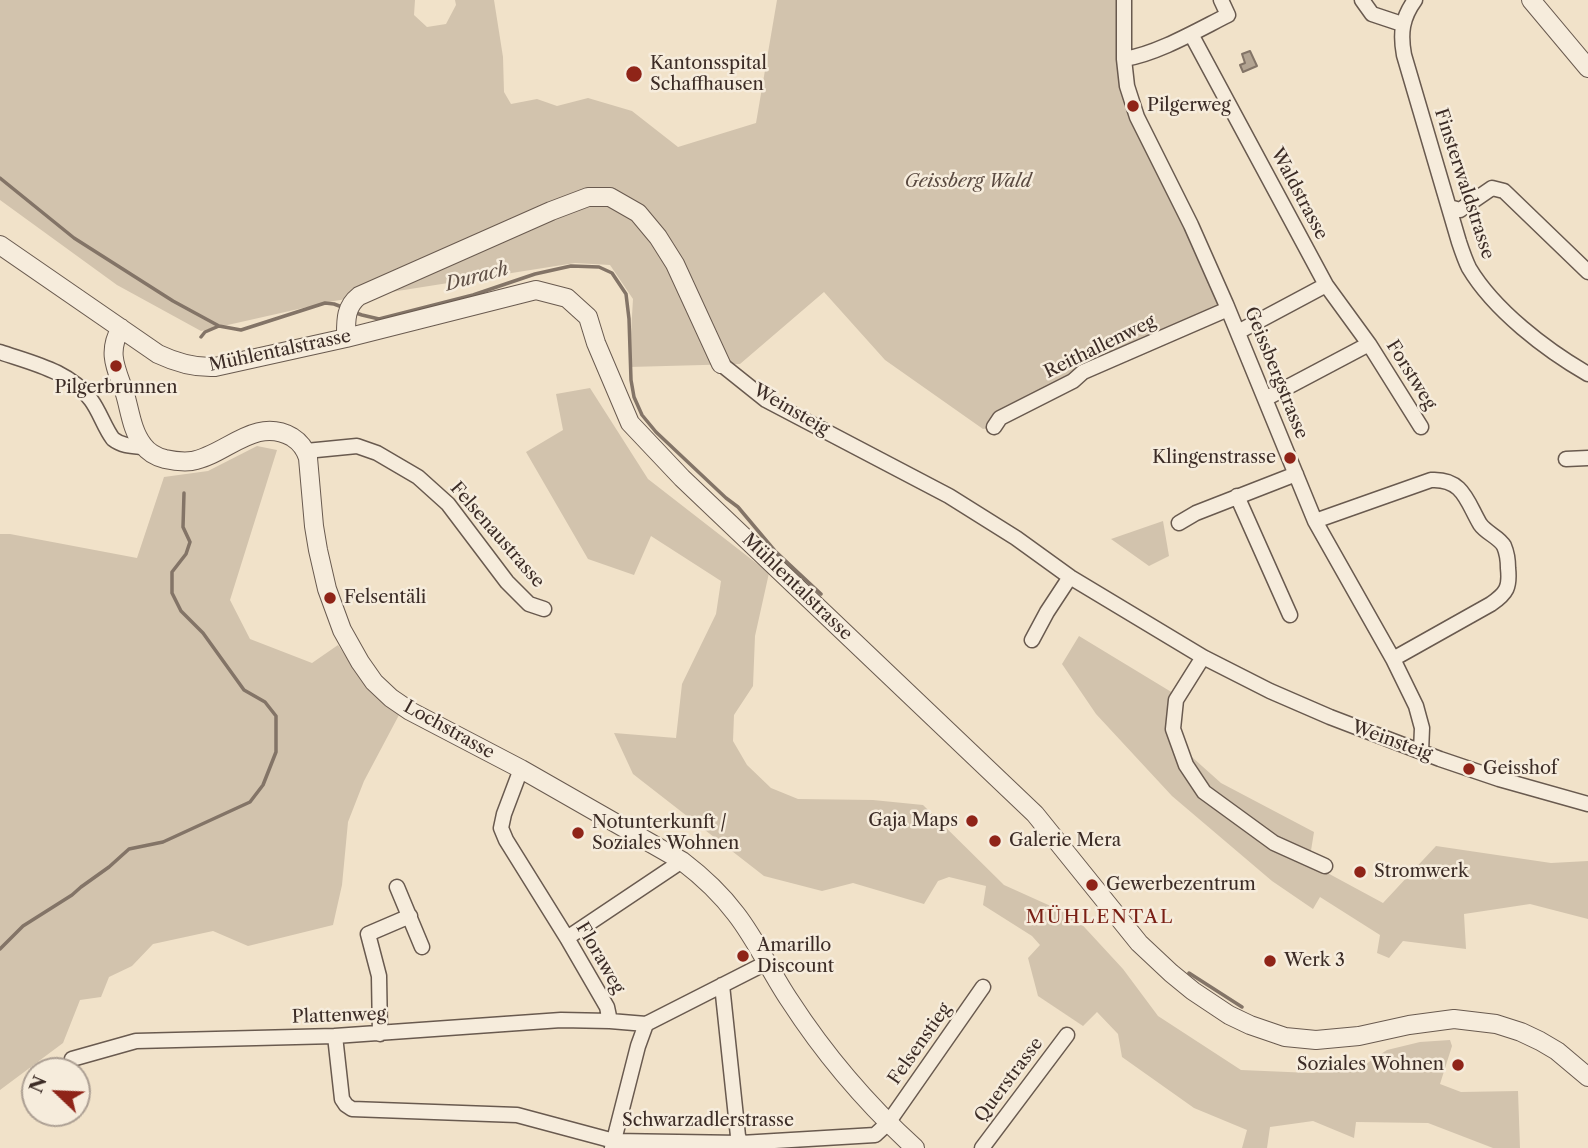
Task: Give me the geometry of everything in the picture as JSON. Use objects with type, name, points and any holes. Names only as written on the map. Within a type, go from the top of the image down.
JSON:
[{"type":"street","name":"Geissbergstrasse","points":[[1124,0],[1124,60],[1127,86],[1137,117],[1191,225],[1315,521],[1393,659],[1416,706],[1422,728],[1421,752]]},
{"type":"street","points":[[1124,60],[1136,58],[1228,15],[1221,0]]},
{"type":"street","points":[[1362,0],[1372,14],[1402,24],[1415,0]]},
{"type":"street","points":[[1531,0],[1588,68]]},
{"type":"street","name":"Finsterwaldstrasse","points":[[1402,24],[1401,43],[1404,55],[1468,265],[1493,301],[1539,340],[1588,374]]},
{"type":"street","name":"Waldstrasse","points":[[1191,34],[1326,285]]},
{"type":"street","points":[[1449,208],[1460,210],[1492,188],[1504,191],[1588,272]]},
{"type":"street","name":"Weinsteig","points":[[346,338],[348,310],[359,296],[551,211],[588,197],[610,197],[638,213],[658,237],[675,264],[721,364],[766,400],[949,496],[1070,577],[1203,657],[1270,691],[1329,718],[1421,752],[1499,779],[1588,804]]},
{"type":"street","name":"Mühlentalstrasse","points":[[0,245],[158,354],[182,364],[204,368],[215,368],[346,338],[536,290],[567,298],[588,317],[596,343],[630,423],[682,478],[1035,814],[1139,943],[1193,991],[1250,1026],[1285,1037],[1315,1040],[1359,1036],[1454,1019],[1496,1024],[1540,1041],[1557,1051],[1588,1077]]},
{"type":"street","points":[[1238,332],[1326,285]]},
{"type":"street","name":"Forstweg","points":[[1326,285],[1369,344],[1421,427]]},
{"type":"street","name":"Reithallenweg","points":[[994,427],[999,418],[1073,381],[1083,372],[1228,309]]},
{"type":"street","points":[[121,328],[113,346],[114,360],[136,432],[144,447],[152,454],[178,462],[192,461],[206,457],[248,435],[264,431],[283,433],[300,443],[306,451]]},
{"type":"street","name":"Forstweg","points":[[1265,399],[1369,344]]},
{"type":"street","points":[[0,352],[70,379],[81,387],[91,400],[118,444],[144,447]]},
{"type":"street","name":"Felsenaustrasse","points":[[306,451],[357,446],[377,453],[418,477],[448,505],[508,582],[529,604],[544,609]]},
{"type":"street","name":"Lochstrasse","points":[[306,451],[318,550],[327,589],[342,630],[359,662],[374,682],[410,711],[521,769],[682,861],[704,878],[735,912],[790,1002],[840,1069],[888,1123],[915,1148]]},
{"type":"street","points":[[1566,459],[1588,458]]},
{"type":"street","points":[[1179,523],[1196,513],[1296,474]]},
{"type":"street","points":[[1315,521],[1432,480],[1441,480],[1461,490],[1481,524],[1504,546],[1509,576],[1508,586],[1502,596],[1393,659]]},
{"type":"street","points":[[1237,496],[1290,615]]},
{"type":"street","points":[[1032,640],[1070,577]]},
{"type":"street","points":[[1203,657],[1176,700],[1173,729],[1186,765],[1205,792],[1274,843],[1325,866]]},
{"type":"street","name":"Floraweg","points":[[521,769],[501,828],[506,840],[607,1007],[610,1021],[646,1024]]},
{"type":"street","points":[[567,938],[682,861]]},
{"type":"street","points":[[397,887],[422,947]]},
{"type":"street","points":[[380,1034],[379,976],[368,934],[410,916]]},
{"type":"street","points":[[613,1144],[646,1024],[766,962]]},
{"type":"street","points":[[722,985],[738,1136],[742,1145]]},
{"type":"street","name":"Felsenstieg","points":[[888,1123],[983,987]]},
{"type":"street","name":"Plattenweg","points":[[79,1057],[136,1041],[335,1036],[561,1020],[610,1021]]},
{"type":"street","name":"Querstrasse","points":[[982,1148],[1067,1035]]},
{"type":"street","name":"Schwarzadlerstrasse","points":[[335,1036],[342,1099],[352,1109],[517,1115],[613,1144],[742,1145],[875,1135],[888,1123]]},
{"type":"green space","name":"Geissberg Wald","points":[[0,0],[415,0],[414,15],[427,27],[446,24],[456,5],[455,0],[494,0],[503,57],[504,92],[511,104],[537,99],[557,106],[588,98],[632,111],[678,147],[756,123],[777,0],[1124,0],[1127,86],[1228,309],[1083,372],[994,427],[983,429],[885,360],[824,292],[740,364],[629,367],[633,299],[610,265],[575,263],[334,301],[201,331],[117,285],[0,200]]},
{"type":"green space","points":[[590,388],[648,479],[769,573],[755,636],[753,686],[734,715],[733,741],[747,765],[771,788],[798,799],[873,800],[923,805],[1004,885],[1075,917],[1123,969],[1158,1016],[1241,1070],[1311,1073],[1360,1068],[1387,1050],[1420,1042],[1450,1040],[1452,1046],[1440,1084],[1461,1092],[1518,1091],[1520,1148],[1493,1148],[1428,1123],[1356,1122],[1354,1138],[1313,1121],[1270,1127],[1267,1148],[1242,1148],[1247,1130],[1194,1108],[1122,1057],[1118,1034],[1097,1012],[1083,1026],[1038,996],[1028,958],[1040,945],[1032,936],[983,905],[986,886],[949,877],[938,881],[924,904],[853,883],[822,891],[764,876],[633,774],[614,733],[676,738],[682,684],[716,614],[721,581],[651,536],[634,575],[588,559],[526,452],[563,430],[556,394]]},
{"type":"green space","points":[[257,446],[277,450],[230,600],[250,639],[312,663],[338,645],[361,679],[399,715],[364,781],[348,822],[342,885],[333,925],[248,946],[213,931],[153,944],[132,966],[109,977],[101,997],[80,1000],[63,1043],[44,1057],[21,1057],[21,1074],[0,1090],[0,534],[137,558],[164,477],[208,471]]},
{"type":"green space","points":[[1163,521],[1169,556],[1149,566],[1111,539]]},
{"type":"green space","points":[[1079,636],[1173,693],[1168,734],[1221,783],[1314,832],[1309,863],[1383,903],[1436,846],[1551,863],[1588,861],[1588,919],[1530,904],[1464,914],[1466,949],[1403,941],[1389,958],[1377,953],[1380,935],[1320,897],[1313,909],[1272,881],[1172,796],[1096,714],[1062,664]]},
{"type":"shaded area","points":[[1250,51],[1257,66],[1243,72],[1240,65],[1245,63],[1242,54]]},
{"type":"waterway","name":"Durach","points":[[0,178],[74,238],[173,301],[219,326],[241,330],[325,303],[342,307]]},
{"type":"waterway","name":"Durach","points":[[353,312],[379,319],[571,266],[599,267],[612,273],[626,294],[631,380],[634,397],[642,415],[656,432],[738,507],[775,551],[821,594]]},
{"type":"waterway","points":[[201,337],[205,332],[219,326]]},
{"type":"waterway","points":[[0,949],[23,926],[72,895],[129,849],[163,842],[250,802],[263,785],[276,752],[276,716],[265,702],[244,690],[203,633],[181,611],[172,593],[172,572],[186,554],[190,542],[183,527],[184,493]]},
{"type":"waterway","name":"Durach","points":[[1189,973],[1242,1007]]},
{"type":"place","name":"Kantonsspital Schaffhausen","points":[[634,74]]},
{"type":"place","name":"Pilgerweg","points":[[1133,106]]},
{"type":"place","name":"Pilgerbrunnen","points":[[116,366]]},
{"type":"place","name":"Klingenstrasse","points":[[1290,458]]},
{"type":"place","name":"Felsentäli","points":[[330,598]]},
{"type":"place","name":"Geisshof","points":[[1469,769]]},
{"type":"place","name":"Gaja Maps","points":[[972,821]]},
{"type":"place","name":"Notunterkunft / Soziales Wohnen","points":[[578,833]]},
{"type":"place","name":"Galerie Mera","points":[[995,841]]},
{"type":"place","name":"Stromwerk","points":[[1360,872]]},
{"type":"place","name":"Gewerbezentrum","points":[[1092,885]]},
{"type":"place","name":"Amarillo Discount","points":[[743,956]]},
{"type":"place","name":"Werk 3","points":[[1270,961]]},
{"type":"place","name":"Soziales Wohnen","points":[[1458,1065]]},
{"type":"district","name":"MÜHLENTAL","points":[[1100,918]]}]
